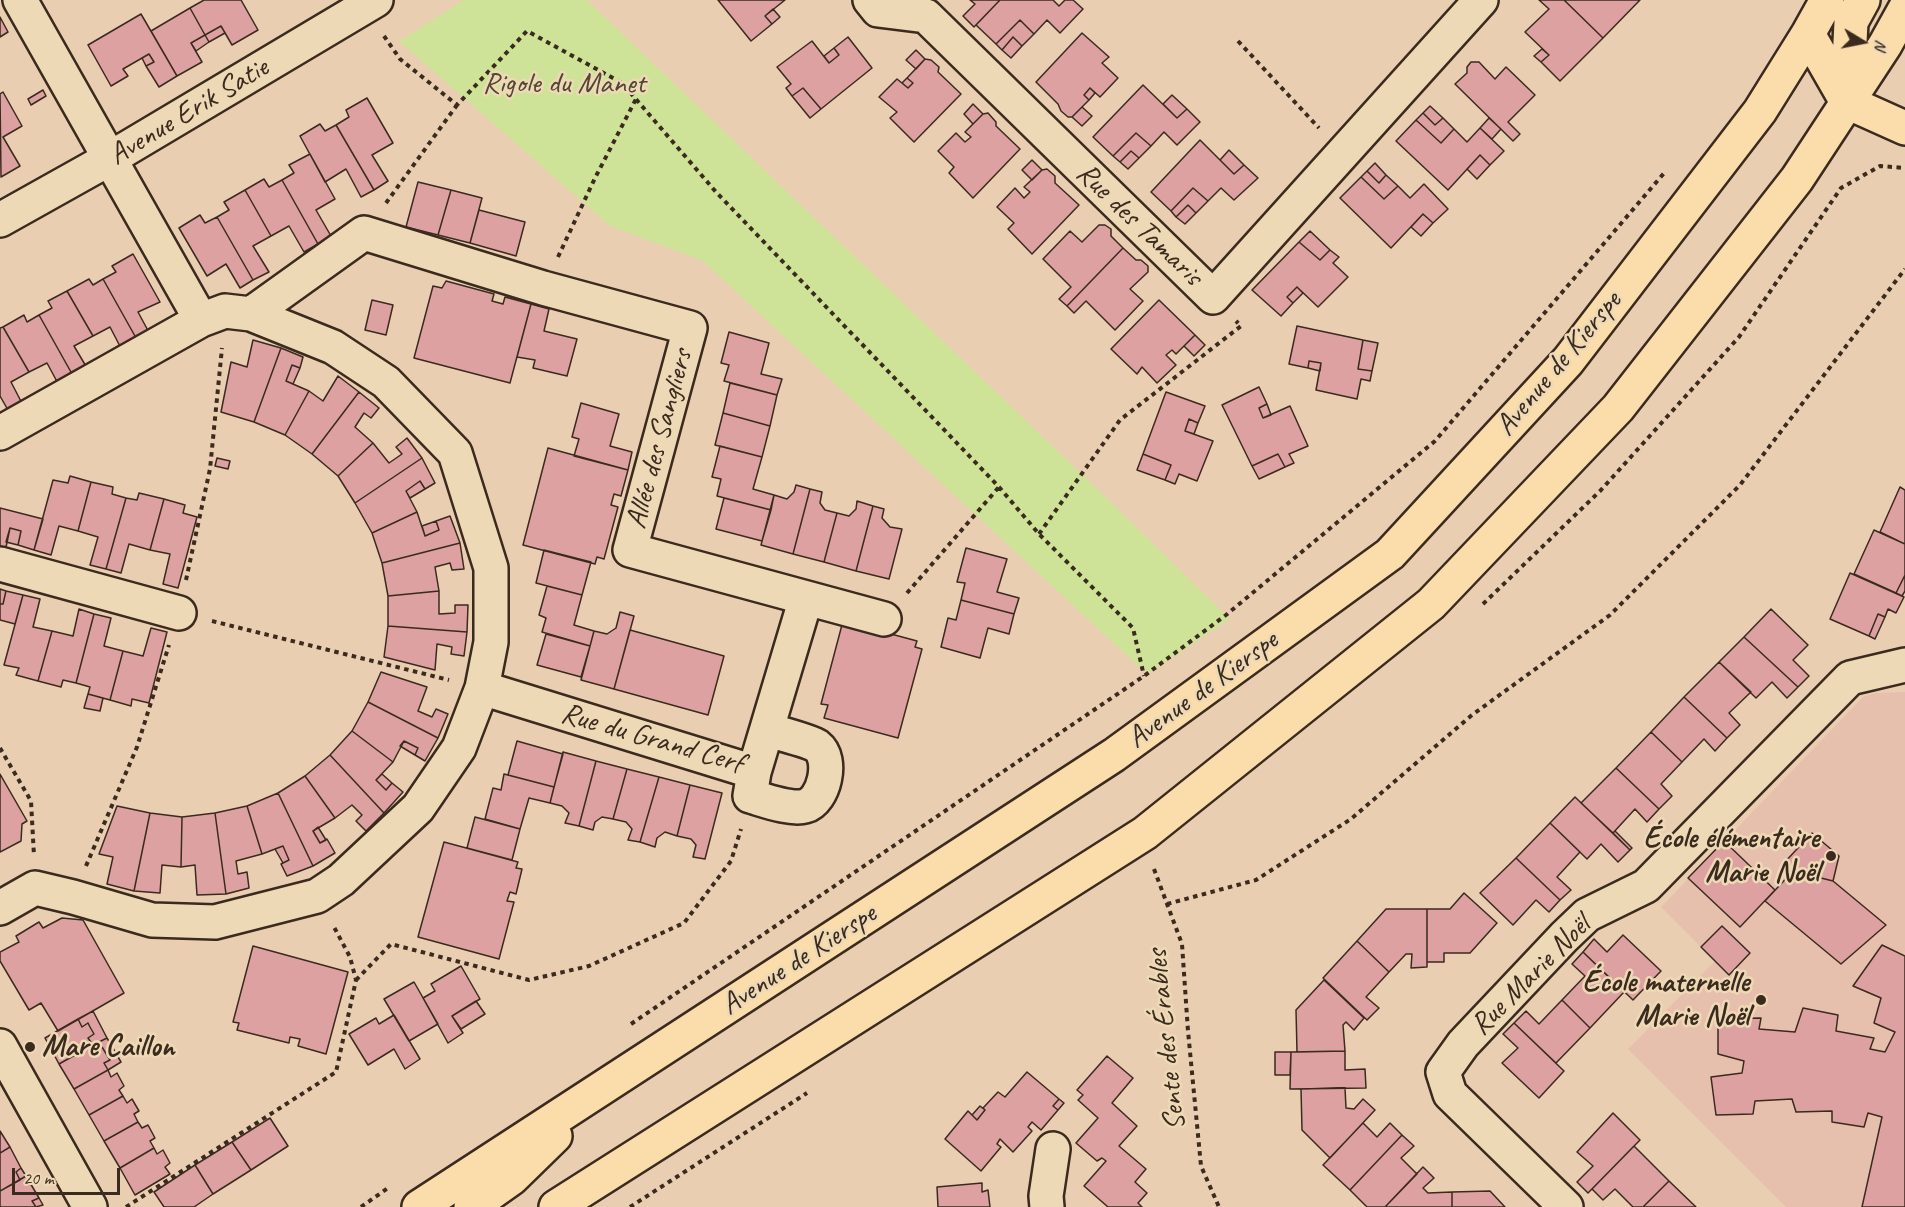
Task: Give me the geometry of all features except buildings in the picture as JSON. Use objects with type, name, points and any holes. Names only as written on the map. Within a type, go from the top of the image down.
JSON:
[{"type":"main road","name":"Avenue de Kierspe","points":[[419,1207],[1114,755],[1390,554],[1568,361],[1760,111],[1827,0]]},
{"type":"main road","points":[[1847,102],[1851,22],[1863,0]]},
{"type":"main road","points":[[556,1207],[1145,833],[1431,604],[1618,408],[1797,179],[1847,102],[1895,50],[1905,9]]},
{"type":"main road","points":[[1808,34],[1895,50]]},
{"type":"main road","points":[[1808,34],[1847,102],[1905,128]]},
{"type":"main road","points":[[471,1207],[512,1178],[603,1088]]},
{"type":"street","points":[[20,0],[201,320]]},
{"type":"street","name":"Rue des Tamaris","points":[[870,0],[878,10],[926,16],[1213,297],[1481,0]]},
{"type":"street","name":"Avenue Erik Satie","points":[[0,220],[109,159],[370,4]]},
{"type":"street","points":[[251,314],[364,233]]},
{"type":"street","name":"Allée des Sangliers","points":[[364,233],[543,288],[690,328],[630,550],[884,619]]},
{"type":"street","points":[[0,433],[201,320],[225,311],[251,314],[333,347],[386,382],[455,453],[491,568],[490,642],[482,688],[459,748],[418,808],[341,880],[317,896],[215,922],[152,920],[35,888],[0,908]]},
{"type":"street","points":[[0,564],[179,613]]},
{"type":"street","name":"Rue du Grand Cerf","points":[[482,688],[752,784],[806,598]]},
{"type":"street","name":"Rue Marie Noël","points":[[1566,1207],[1450,1094],[1443,1072],[1463,1044],[1564,937],[1587,915],[1646,886],[1850,678],[1905,666]]},
{"type":"street","points":[[752,784],[797,807],[808,806],[820,794],[827,771],[824,756],[817,746],[768,730]]},
{"type":"street","points":[[0,1046],[90,1207]]},
{"type":"street","points":[[1047,1207],[1046,1196],[1053,1149]]},
{"type":"path","points":[[370,4],[400,59],[457,105]]},
{"type":"path","points":[[364,233],[457,105],[527,30],[622,83],[716,192],[999,487],[1039,534],[1133,627],[1144,676]]},
{"type":"path","points":[[1238,41],[1342,152]]},
{"type":"path","points":[[543,288],[636,99]]},
{"type":"path","points":[[628,1026],[1144,676],[1226,615],[1435,441],[1672,164]]},
{"type":"path","points":[[1833,201],[1841,188],[1881,166],[1905,168]]},
{"type":"path","points":[[1167,904],[1256,880],[1351,819],[1472,715],[1610,615],[1740,485],[1905,269]]},
{"type":"path","points":[[1039,534],[1120,420],[1241,326],[1213,297]]},
{"type":"path","points":[[884,619],[999,487]]},
{"type":"path","points":[[179,613],[482,688]]},
{"type":"path","points":[[0,748],[31,801],[35,888]]},
{"type":"path","points":[[356,980],[391,944],[529,980],[590,966],[684,923],[731,861],[752,784]]},
{"type":"path","name":"Sente des Érables","points":[[1154,869],[1182,944],[1201,1166],[1219,1207]]},
{"type":"path","points":[[126,1207],[336,1072],[356,980],[350,957],[317,896]]},
{"type":"path","points":[[361,1207],[390,1187]]},
{"type":"shaded area","name":"École maternelle Marie Noël","points":[[1905,692],[1905,1207],[1786,1207],[1628,1049],[1715,961],[1661,907],[1863,697],[1876,693]]},
{"type":"green space","name":"Rigole du Manet","points":[[464,0],[587,0],[1230,619],[1149,673],[1136,664],[703,261],[610,226],[399,41]]},
{"type":"place","name":"École élémentaire Marie Noël","points":[[1831,856]]},
{"type":"place","name":"École maternelle Marie Noël","points":[[1761,1000]]},
{"type":"place","name":"Mare Caillon","points":[[30,1047]]}]
